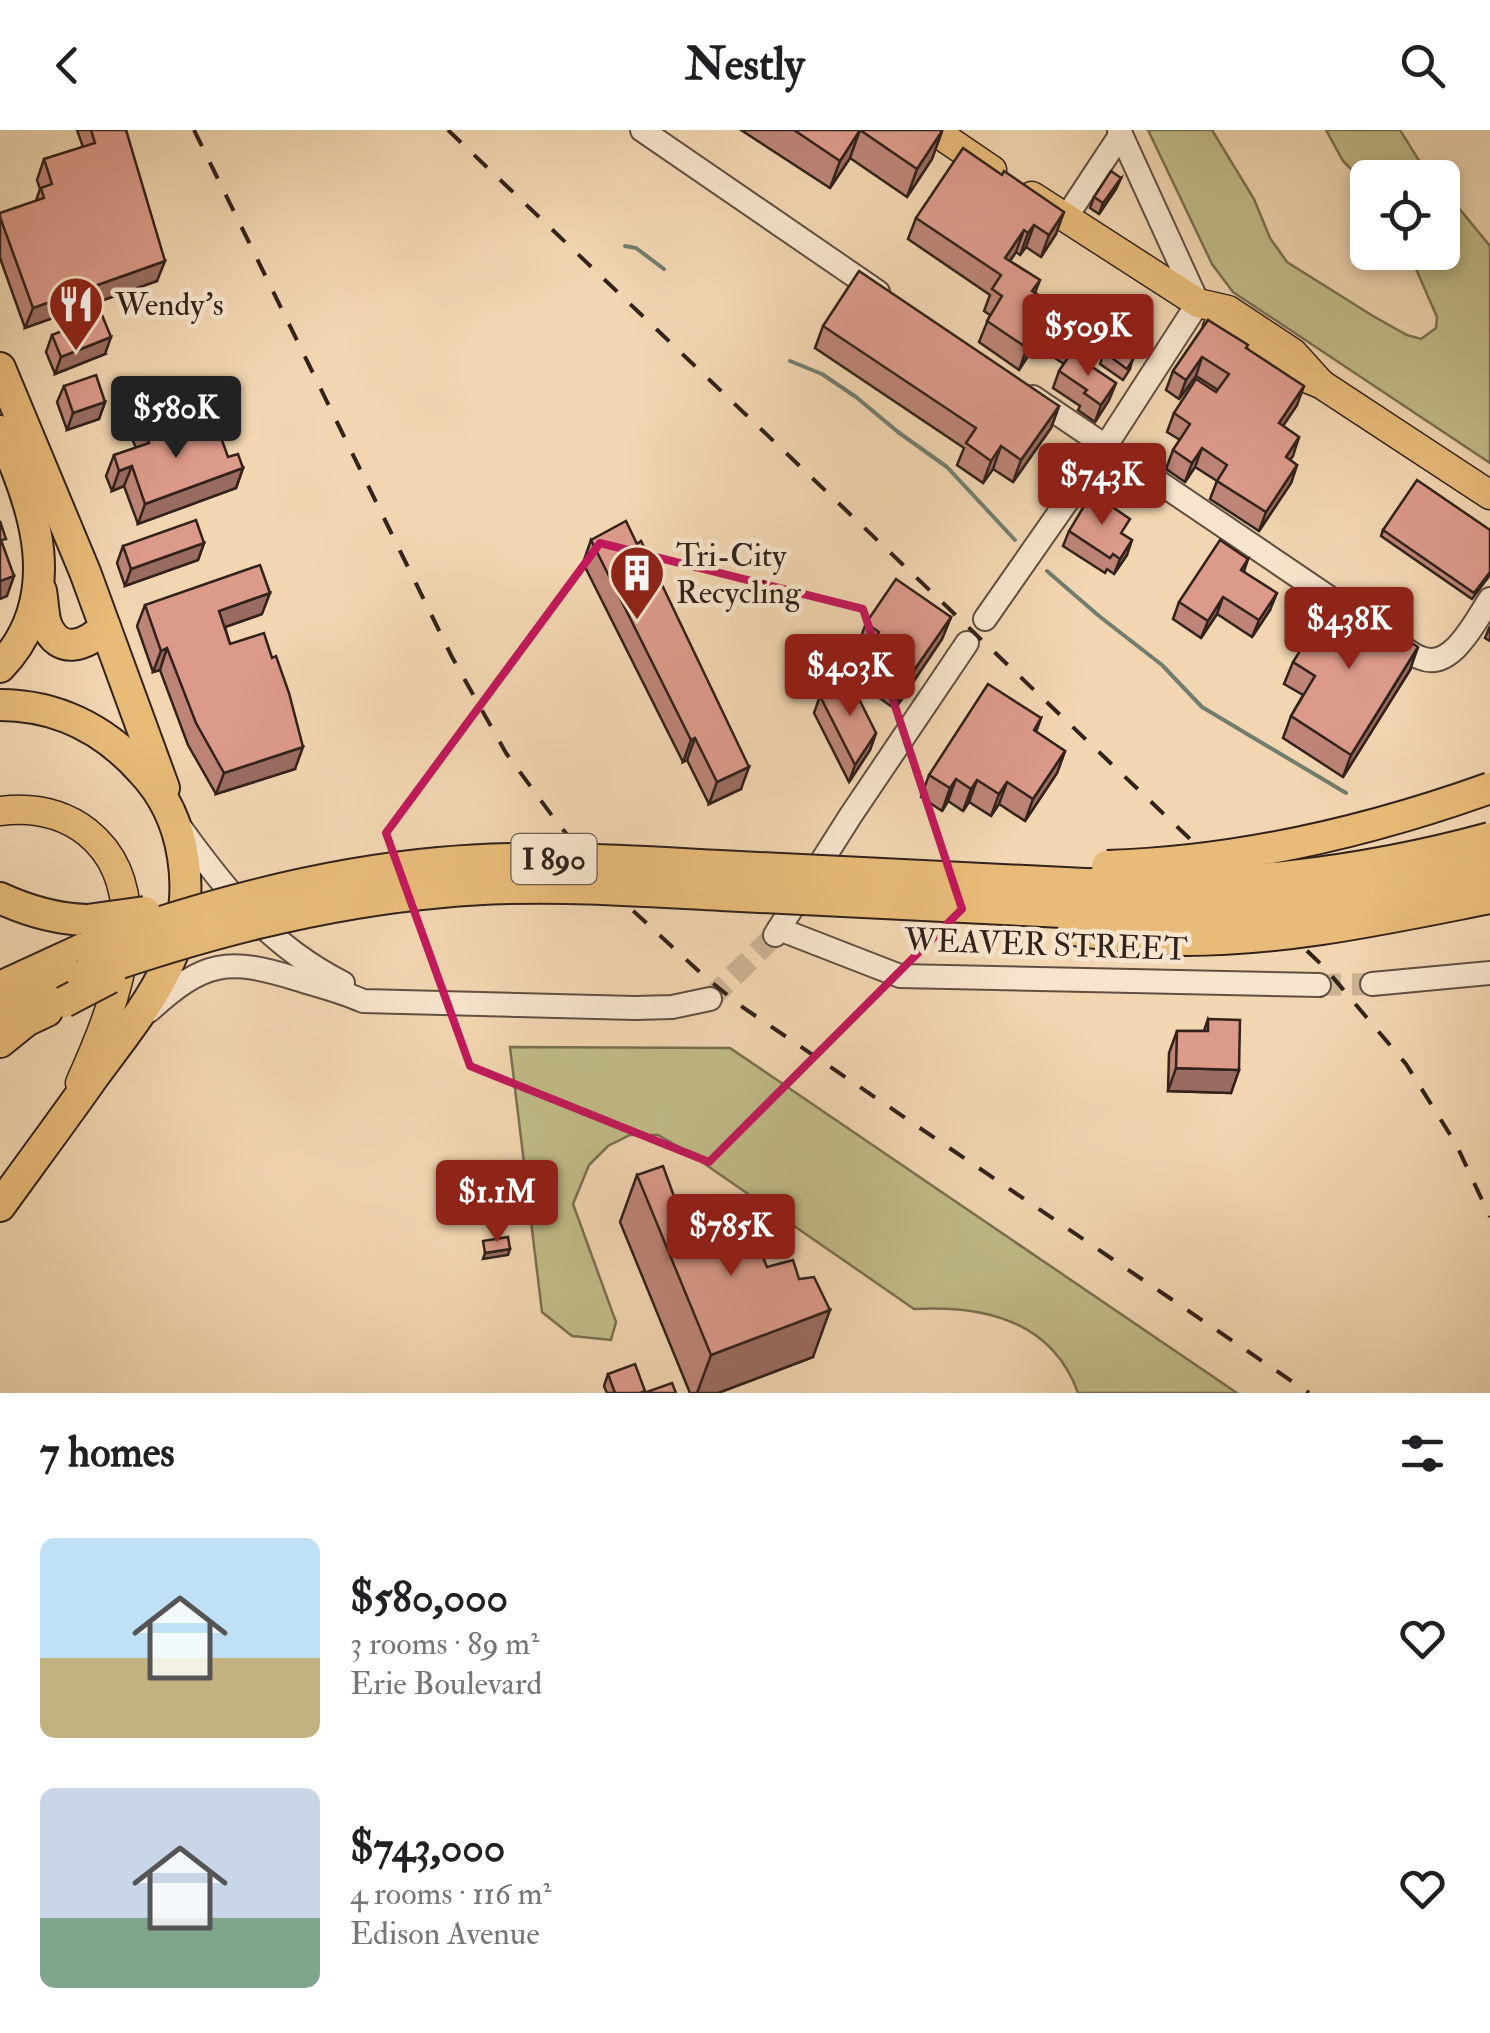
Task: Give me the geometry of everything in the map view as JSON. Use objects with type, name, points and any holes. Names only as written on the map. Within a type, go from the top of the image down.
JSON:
[{"type":"highway","points":[[0,368],[106,627],[175,819],[186,893],[179,940],[160,983],[0,1206]]},
{"type":"highway","points":[[0,431],[33,513],[45,622],[52,635],[72,646],[86,642],[106,627]]},
{"type":"highway","points":[[0,667],[31,622],[39,568]]},
{"type":"highway","points":[[0,705],[66,716],[110,740],[148,776],[175,819]]},
{"type":"highway","points":[[873,888],[1198,860],[1324,838],[1490,788]]},
{"type":"highway","name":"I 890","points":[[0,1014],[85,948],[204,937],[342,905],[426,893],[492,888],[873,888],[1240,882],[1370,866],[1490,838]]},
{"type":"highway","name":"I 890","points":[[0,987],[85,948],[237,898],[389,868],[491,859],[608,860],[1123,914],[1288,907],[1376,894],[1490,868]]},
{"type":"highway","points":[[873,888],[1122,936],[1182,940],[1316,930],[1490,898]]},
{"type":"highway","points":[[0,898],[53,917],[85,948]]},
{"type":"highway","points":[[0,1042],[26,1021],[204,937]]},
{"type":"main road","points":[[933,130],[1198,303],[1228,310],[1293,353],[1322,384],[1490,495]]},
{"type":"main road","points":[[0,811],[38,810],[74,822],[102,846],[112,861],[125,899],[124,941],[111,1007],[59,1124]]},
{"type":"street","points":[[642,130],[897,304]]},
{"type":"street","points":[[1065,219],[1120,132]]},
{"type":"street","points":[[984,619],[1105,447],[1198,303],[1120,132]]},
{"type":"street","points":[[1007,380],[1420,658],[1433,661],[1456,650],[1490,600]]},
{"type":"street","name":"WEAVER STREET","points":[[967,644],[777,932],[900,976],[1319,985]]},
{"type":"street","points":[[175,819],[214,875],[243,908],[316,968],[346,985],[382,994],[459,1002]]},
{"type":"street","points":[[118,1044],[141,1018],[191,978],[210,970],[242,965],[345,992],[363,1002],[635,1008],[672,1007],[710,999]]},
{"type":"street","points":[[1372,984],[1490,973]]},
{"type":"highlighted area","points":[[600,543],[863,609],[962,909],[709,1162],[470,1066],[386,833]]},
{"type":"shaded area","points":[[1148,130],[1212,130],[1287,262],[1373,316],[1421,339],[1436,328],[1437,317],[1416,270],[1460,270],[1460,210],[1490,246],[1490,463],[1233,292],[1212,264]]},
{"type":"shaded area","points":[[1326,130],[1400,130],[1419,160],[1350,160],[1350,168]]},
{"type":"shaded area","points":[[510,1047],[730,1048],[1237,1393],[1078,1393],[1066,1368],[1033,1333],[1012,1322],[965,1310],[914,1309],[658,1135],[630,1135],[608,1146],[589,1165],[573,1204],[616,1322],[611,1340],[572,1336],[542,1312]]},
{"type":"building","points":[[91,130],[126,130],[165,261],[33,308],[0,213],[44,198],[41,188],[52,184],[44,159],[95,143]]},
{"type":"building","points":[[794,130],[860,130],[840,161]]},
{"type":"building","points":[[860,130],[941,130],[942,131],[917,169]]},
{"type":"building","points":[[963,148],[1064,212],[1049,235],[1034,225],[1028,233],[1024,230],[1005,258],[1040,280],[1032,291],[1058,308],[1064,298],[1093,317],[1076,344],[1043,323],[1027,348],[987,321],[1002,296],[992,289],[1001,275],[916,218]]},
{"type":"building","points":[[1111,171],[1121,178],[1103,203],[1094,197]]},
{"type":"building","points":[[859,271],[1059,406],[1021,460],[1001,446],[991,461],[966,443],[976,428],[823,326]]},
{"type":"building","points":[[102,315],[111,337],[61,357],[52,335]]},
{"type":"building","points":[[1208,320],[1304,386],[1279,423],[1299,437],[1286,457],[1297,465],[1266,512],[1217,481],[1227,465],[1202,448],[1192,463],[1173,450],[1190,424],[1174,413],[1196,379],[1216,392],[1229,374],[1202,357],[1186,380],[1173,371]]},
{"type":"building","points":[[1131,329],[1143,338],[1127,369],[1104,352],[1111,342],[1119,347]]},
{"type":"building","points":[[1071,353],[1116,383],[1101,405],[1059,371]]},
{"type":"building","points":[[96,375],[105,402],[73,413],[64,386]]},
{"type":"building","points":[[160,414],[171,446],[218,429],[228,457],[238,454],[243,468],[145,504],[132,466],[119,471],[114,455],[149,443],[141,421]]},
{"type":"building","points":[[1417,480],[1490,530],[1490,572],[1474,593],[1383,530]]},
{"type":"building","points":[[1092,493],[1130,519],[1121,533],[1132,540],[1120,559],[1113,554],[1110,558],[1069,531]]},
{"type":"building","points":[[196,520],[204,543],[131,569],[123,546]]},
{"type":"building","points":[[0,521],[6,539],[1,540],[14,576],[0,581]]},
{"type":"building","points":[[626,521],[637,544],[641,541],[749,767],[717,782],[695,738],[691,740],[591,540]]},
{"type":"building","points":[[1220,540],[1248,559],[1241,570],[1277,593],[1259,620],[1223,597],[1208,621],[1179,602]]},
{"type":"building","points":[[260,565],[270,593],[219,611],[230,644],[264,633],[289,693],[303,747],[224,773],[196,723],[167,648],[161,651],[145,605]]},
{"type":"building","points":[[896,579],[951,617],[903,686],[886,675],[896,660],[871,643],[879,632],[866,623]]},
{"type":"building","points":[[1336,593],[1418,647],[1351,755],[1291,716],[1315,676],[1293,662]]},
{"type":"building","points":[[850,681],[876,733],[855,765],[820,696]]},
{"type":"building","points":[[988,684],[1041,718],[1034,730],[1065,751],[1033,799],[1007,782],[999,794],[977,780],[971,789],[956,779],[950,788],[929,775]]},
{"type":"building","points":[[1208,1019],[1240,1020],[1239,1070],[1176,1068],[1177,1031],[1208,1031]]},
{"type":"building","points":[[663,1166],[696,1257],[753,1234],[767,1267],[793,1260],[799,1279],[814,1277],[830,1310],[711,1355],[637,1175]]},
{"type":"building","points":[[508,1237],[510,1249],[485,1253],[483,1241]]},
{"type":"building","points":[[635,1364],[645,1391],[615,1393],[608,1374]]},
{"type":"building","points":[[672,1383],[676,1393],[644,1393]]},
{"type":"waterway","points":[[625,246],[636,248],[664,269]]},
{"type":"waterway","points":[[790,361],[822,374],[947,467],[1015,540]]},
{"type":"waterway","points":[[1047,571],[1162,665],[1202,707],[1346,793]]},
{"type":"tunnel","points":[[710,999],[775,935]]},
{"type":"tunnel","points":[[1319,985],[1372,984]]},
{"type":"railway","points":[[194,130],[452,657],[506,753],[617,896],[741,1006],[1309,1393]]},
{"type":"railway","points":[[448,130],[1325,968],[1406,1064],[1456,1144],[1490,1217]]},
{"type":"place","name":"Wendy's","points":[[76,353]]},
{"type":"place","name":"Tri-City Recycling","points":[[637,622]]}]
